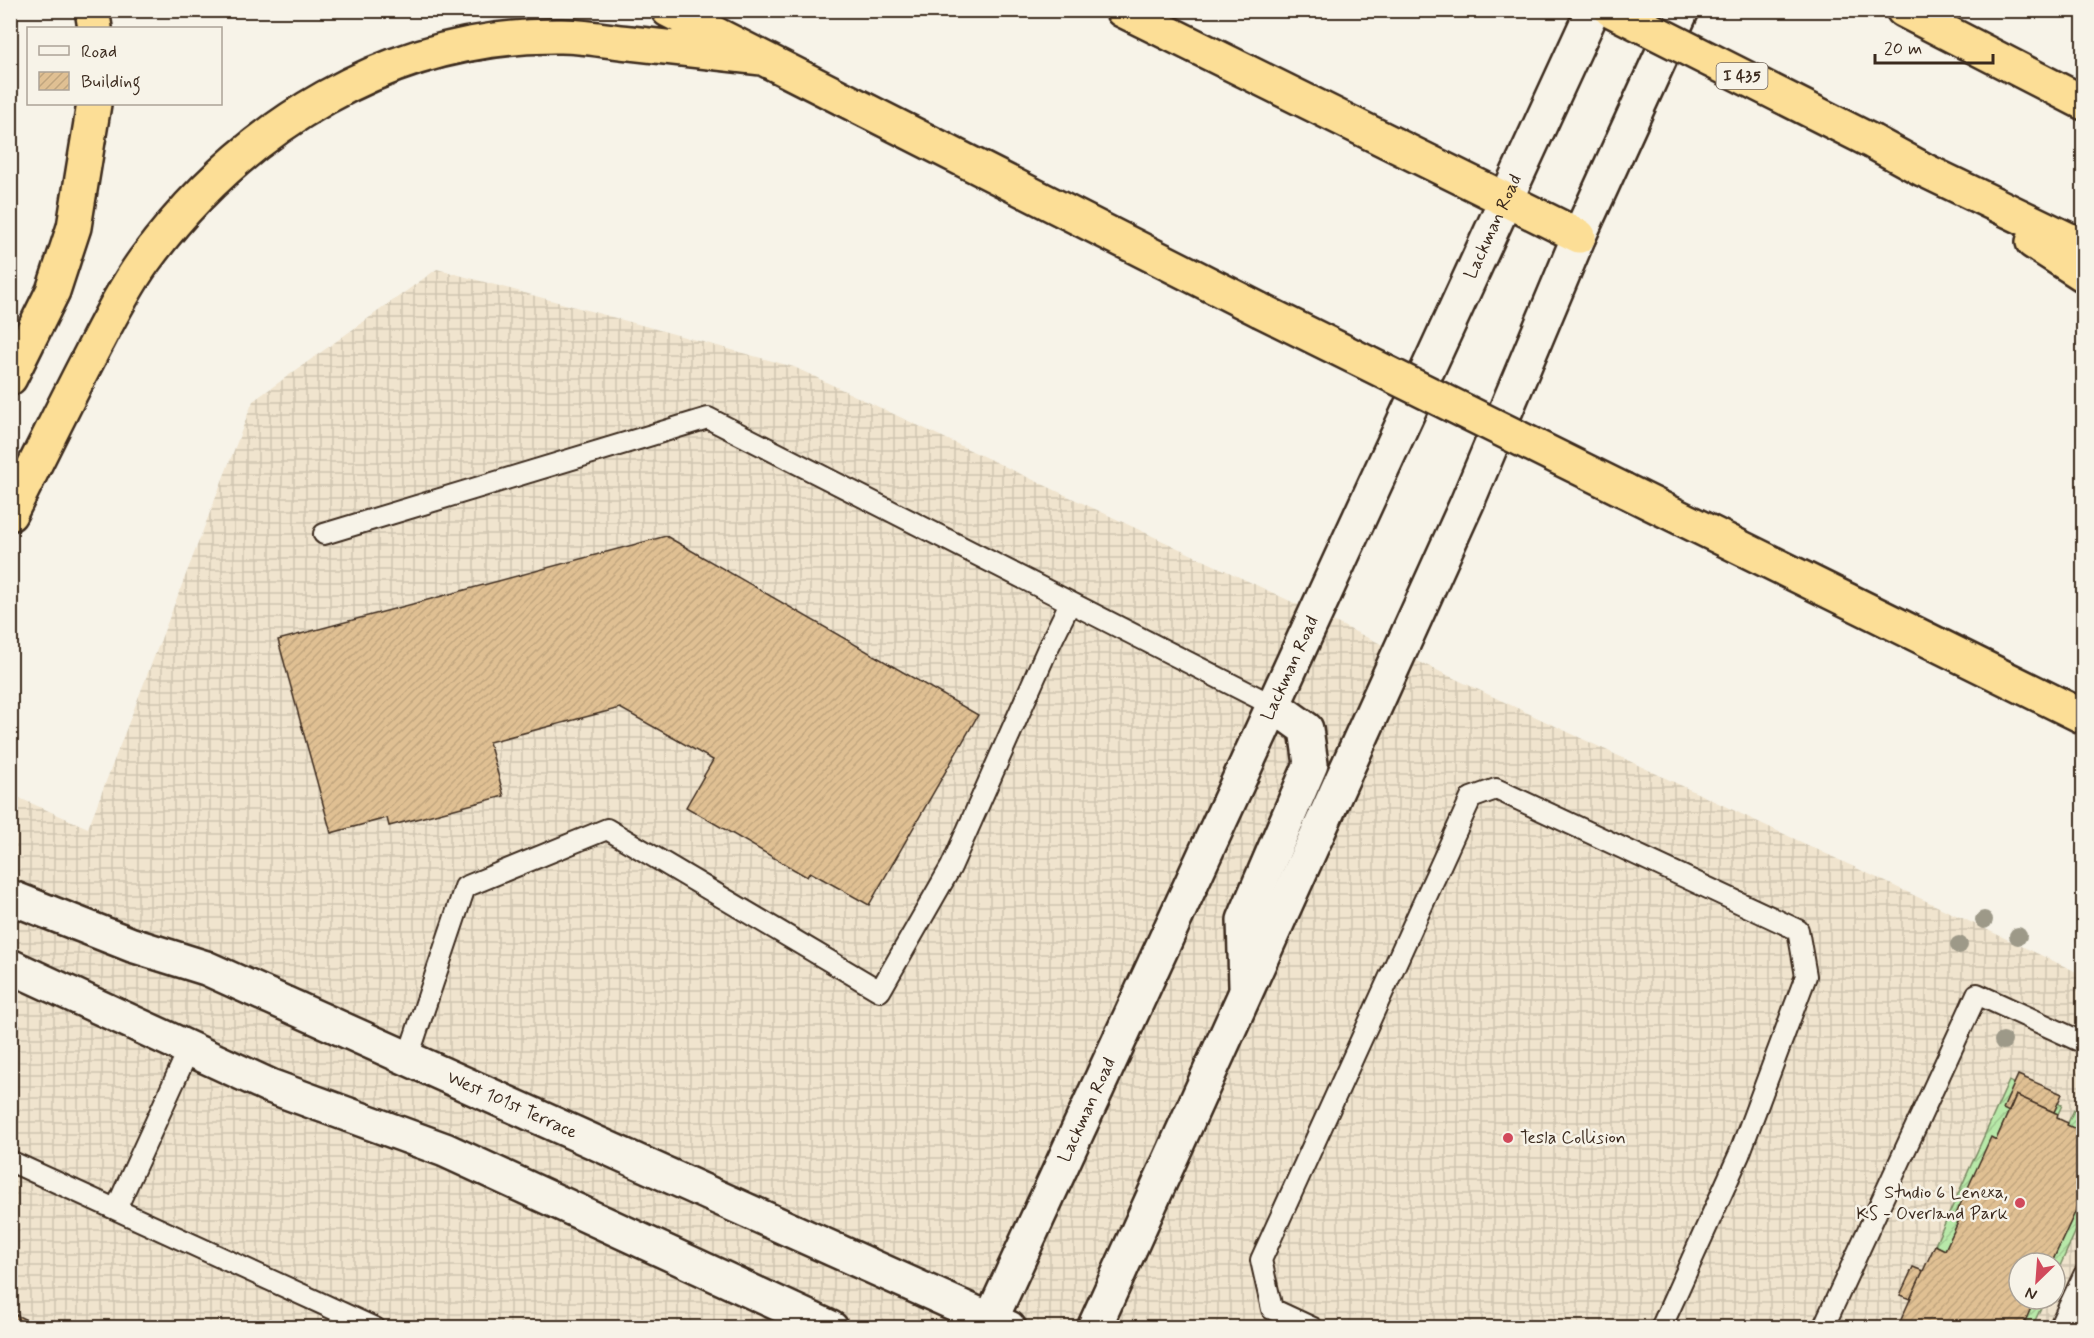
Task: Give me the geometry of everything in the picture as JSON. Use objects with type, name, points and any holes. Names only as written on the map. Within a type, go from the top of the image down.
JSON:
[{"type":"highway","points":[[93,10],[95,27]]},
{"type":"highway","points":[[668,10],[1260,310],[2084,717]]},
{"type":"highway","points":[[1122,10],[1580,236]]},
{"type":"highway","name":"I 435","points":[[1611,10],[1924,170],[2084,247]]},
{"type":"highway","points":[[1913,16],[2084,103]]},
{"type":"highway","points":[[10,514],[87,361],[143,262],[186,209],[235,159],[299,111],[358,79],[414,59],[465,45],[523,38],[562,36],[762,58]]},
{"type":"highway","points":[[10,378],[53,291],[74,226],[94,105]]},
{"type":"highway","points":[[1924,170],[2084,275]]},
{"type":"main road","name":"Lackman Road","points":[[996,1325],[1274,706],[1593,10]]},
{"type":"main road","points":[[1094,1328],[1467,503],[1580,236],[1682,10]]},
{"type":"main road","points":[[1246,995],[1244,920],[1311,764],[1306,729],[1274,706]]},
{"type":"main road","name":"West 101st Terrace","points":[[10,897],[132,945],[206,968],[408,1057],[996,1325]]},
{"type":"main road","points":[[10,966],[270,1086],[446,1150],[831,1328]]},
{"type":"lane","points":[[324,534],[708,418],[1274,706]]},
{"type":"lane","points":[[408,1057],[465,887],[607,829],[880,991],[951,867],[1047,648],[1070,603]]},
{"type":"lane","points":[[1313,1328],[1272,1309],[1261,1260],[1471,798],[1496,789],[1798,930],[1806,976],[1739,1155],[1661,1328]]},
{"type":"lane","points":[[1823,1328],[1977,994],[2084,1043]]},
{"type":"lane","points":[[116,1209],[189,1049]]},
{"type":"lane","points":[[10,1161],[375,1328]]},
{"type":"lane","points":[[2059,1328],[2084,1275]]},
{"type":"shaded area","points":[[437,269],[794,367],[2083,975],[2083,1327],[11,1327],[10,794],[88,828],[253,401]]},
{"type":"green space","points":[[2009,1081],[2062,1105],[2058,1114],[2016,1095],[1996,1140],[1992,1138],[1957,1214],[1961,1216],[1945,1250],[1935,1245]]},
{"type":"green space","points":[[2074,1110],[2083,1115],[2083,1133],[2067,1125]]},
{"type":"green space","points":[[2083,1193],[2083,1215],[2067,1251],[2057,1251]]},
{"type":"green space","points":[[2029,1311],[2039,1311],[2032,1327],[2022,1327]]},
{"type":"building","points":[[666,536],[978,715],[869,905],[810,872],[807,877],[686,807],[713,760],[620,708],[489,742],[504,796],[389,826],[387,818],[331,833],[278,640]]},
{"type":"building","points":[[2018,1075],[2062,1094],[2054,1112],[2016,1095],[2009,1112],[2003,1109]]},
{"type":"building","name":"Studio 6 Lenexa, KS - Overland Park","points":[[2016,1095],[2058,1114],[2057,1118],[2084,1133],[2084,1193],[2057,1251],[2007,1251],[2007,1311],[2030,1311],[2022,1328],[1911,1328],[1900,1322],[1917,1284],[1935,1245],[1945,1250],[1961,1216],[1956,1214],[1991,1137],[1996,1140]]},
{"type":"building","points":[[1913,1267],[1923,1271],[1910,1299],[1900,1295]]},
{"type":"building","points":[[10,1312],[43,1328],[10,1328]]},
{"type":"place","name":"Tesla Collision","points":[[1508,1138]]},
{"type":"place","name":"Studio 6 Lenexa, KS - Overland Park","points":[[2020,1203]]}]
